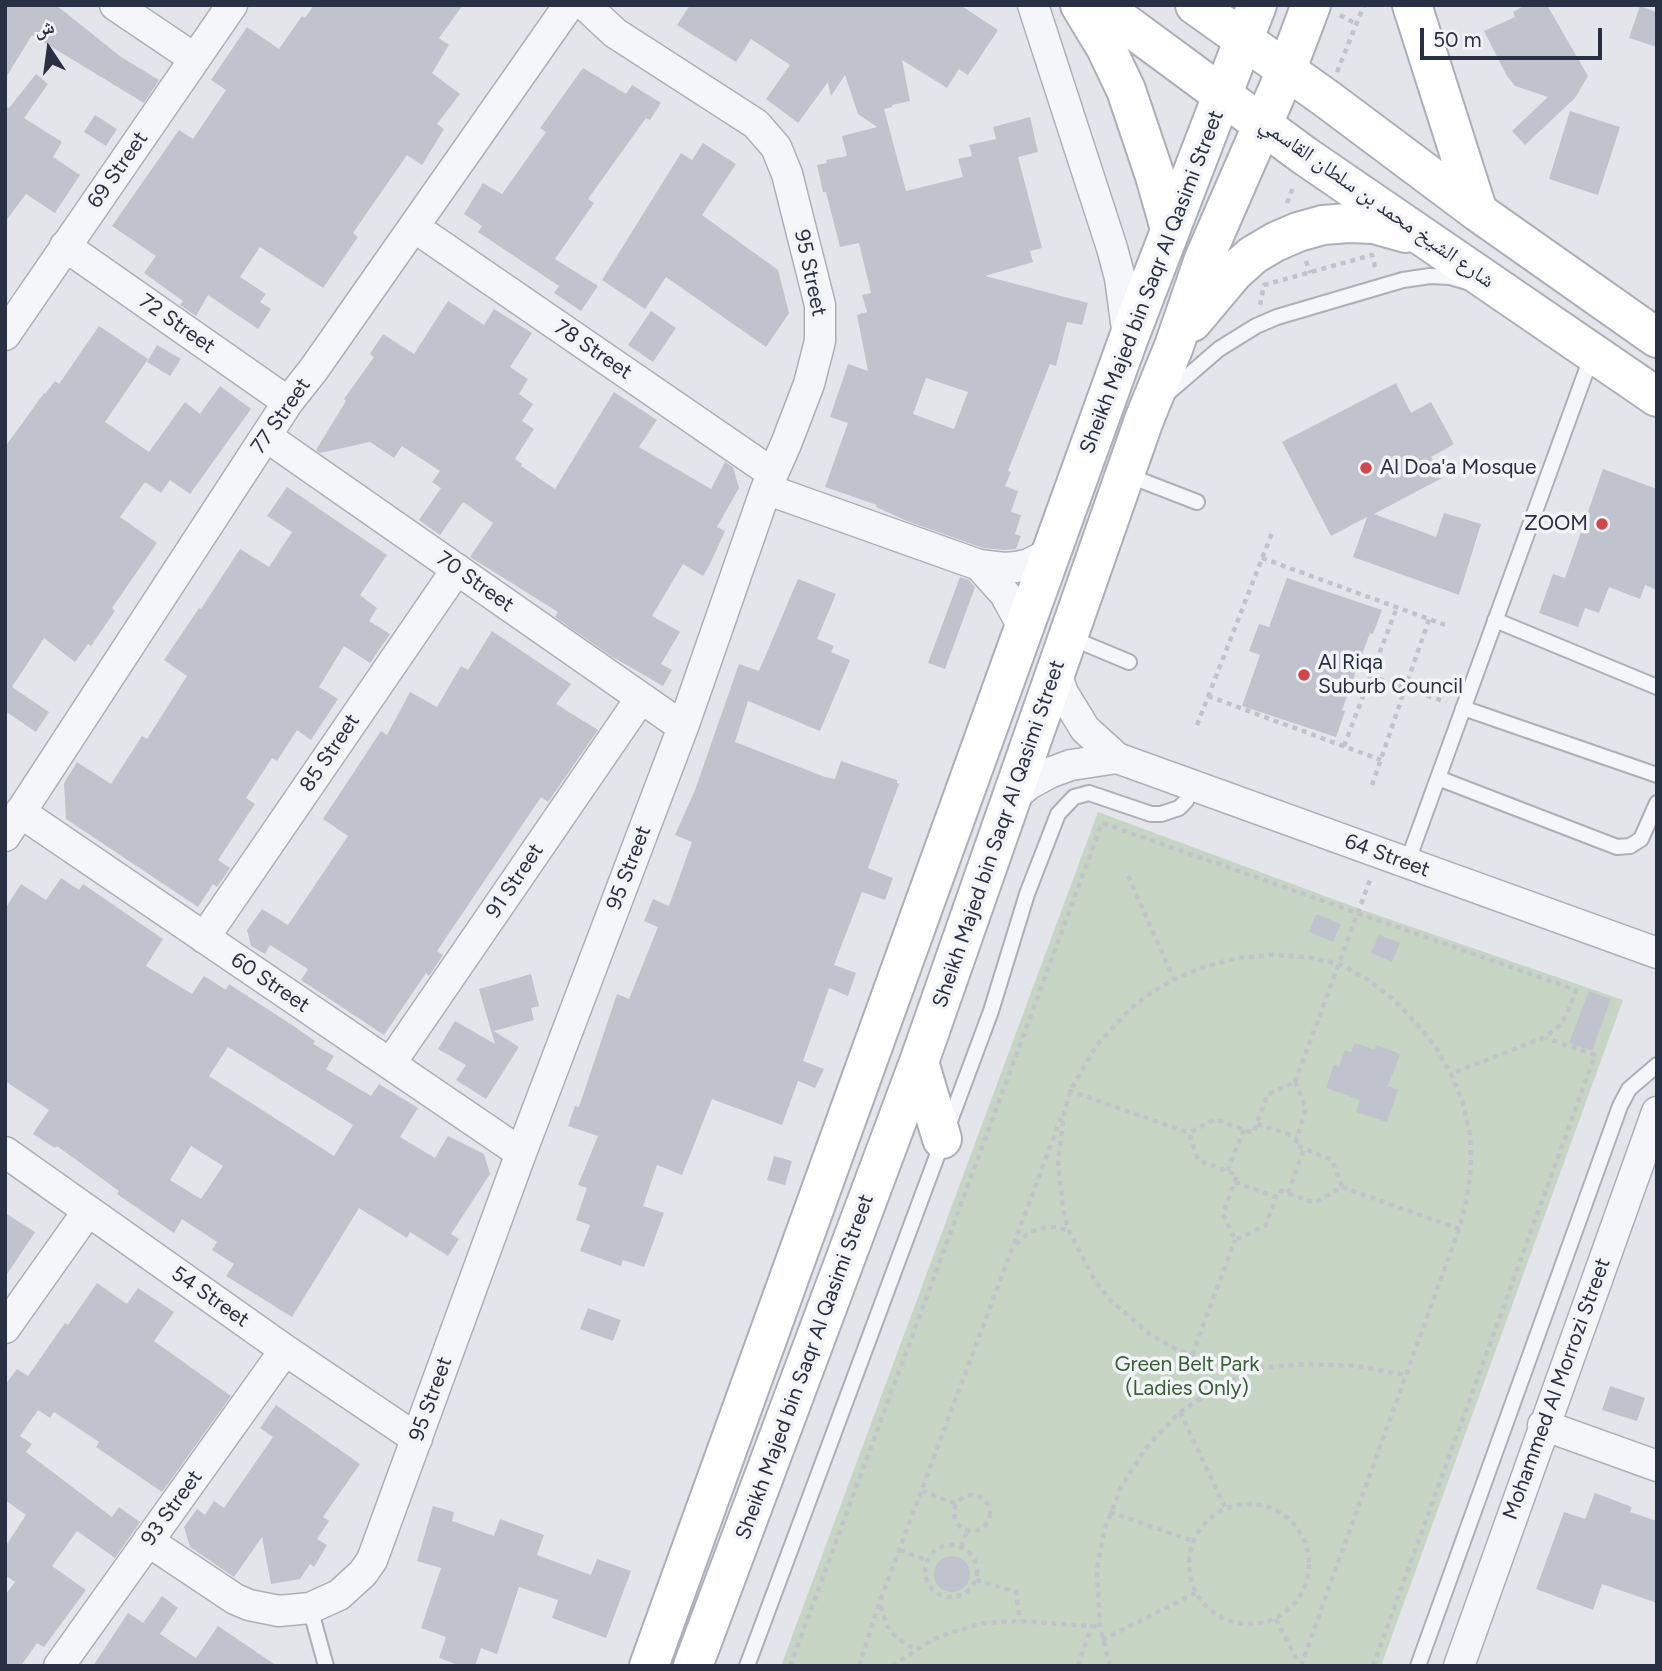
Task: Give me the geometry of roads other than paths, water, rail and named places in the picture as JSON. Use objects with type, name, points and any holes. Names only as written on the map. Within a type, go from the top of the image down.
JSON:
[{"type":"main road","points":[[1080,5],[1106,48],[1126,90],[1170,229]]},
{"type":"main road","name":"شارع الشيخ محمد بن سلطان القاسمي","points":[[1100,5],[1263,125],[1657,397]]},
{"type":"main road","points":[[1195,5],[1478,212],[1657,338]]},
{"type":"main road","name":"Sheikh Majed bin Saqr Al Qasimi Street","points":[[649,1666],[1128,340],[1256,5]]},
{"type":"main road","name":"Sheikh Majed bin Saqr Al Qasimi Street","points":[[698,1654],[919,1062],[1144,420],[1174,346],[1204,259],[1286,71],[1311,5]]},
{"type":"main road","points":[[1412,5],[1478,212]]},
{"type":"main road","points":[[1174,346],[1234,272],[1253,255],[1298,232],[1323,225],[1374,224],[1425,238]]},
{"type":"main road","points":[[919,1062],[942,1139]]},
{"type":"main road","points":[[687,1560],[701,1555],[706,1557],[711,1565],[697,1614],[698,1654]]},
{"type":"street","points":[[115,5],[195,59]]},
{"type":"street","name":"69 Street","points":[[5,335],[232,5]]},
{"type":"street","name":"77 Street","points":[[13,824],[288,402],[314,369],[569,5]]},
{"type":"street","name":"95 Street","points":[[148,1541],[235,1599],[249,1605],[279,1611],[310,1608],[325,1602],[346,1590],[372,1560],[521,1153],[683,727],[769,481],[809,384],[821,329],[820,305],[782,160],[771,141],[757,124],[623,38],[601,22],[585,5]]},
{"type":"street","points":[[1033,5],[1112,248],[1120,278],[1128,340]]},
{"type":"street","name":"78 Street","points":[[414,227],[769,481],[979,565]]},
{"type":"street","name":"72 Street","points":[[65,246],[288,402]]},
{"type":"street","name":"70 Street","points":[[267,437],[683,727]]},
{"type":"street","points":[[979,565],[1016,567],[1051,553]]},
{"type":"street","points":[[979,565],[1005,594],[1024,629]]},
{"type":"street","name":"85 Street","points":[[204,937],[457,569]]},
{"type":"street","name":"64 Street","points":[[1056,673],[1063,693],[1085,729],[1117,758],[1657,953]]},
{"type":"street","name":"91 Street","points":[[390,1065],[641,698]]},
{"type":"street","name":"64 Street","points":[[1011,799],[1029,784],[1049,773],[1082,762],[1117,758]]},
{"type":"street","name":"60 Street","points":[[13,824],[204,937],[521,1153]]},
{"type":"street","name":"Mohammed Al Morrozi Street","points":[[1459,1666],[1544,1425],[1649,1156],[1657,1112]]},
{"type":"street","name":"54 Street","points":[[5,1152],[416,1439]]},
{"type":"street","points":[[5,1328],[88,1211]]},
{"type":"street","name":"93 Street","points":[[59,1666],[285,1350]]},
{"type":"street","points":[[1544,1425],[1657,1466]]},
{"type":"lane","points":[[1144,420],[1202,362],[1256,326],[1298,310],[1430,276],[1450,277],[1507,294]]},
{"type":"lane","points":[[1407,863],[1593,353]]},
{"type":"lane","points":[[1125,474],[1198,502]]},
{"type":"lane","points":[[1495,620],[1657,687]]},
{"type":"lane","points":[[1068,637],[1129,662]]},
{"type":"lane","points":[[1463,708],[1657,775]]},
{"type":"lane","points":[[1438,778],[1617,847],[1630,846],[1641,839],[1657,803]]},
{"type":"lane","points":[[747,1666],[1003,977],[1027,894],[1062,807],[1074,797],[1089,793],[1151,814],[1161,814],[1179,808],[1192,786]]},
{"type":"lane","points":[[1418,1666],[1620,1106],[1636,1082],[1657,1065]]},
{"type":"lane","points":[[310,1608],[326,1666]]},
{"type":"place","name":"Al Doa'a Mosque","points":[[1366,468]]},
{"type":"place","name":"ZOOM","points":[[1602,524]]},
{"type":"place","name":"Al Riqa Suburb Council","points":[[1304,675]]},
{"type":"park label","name":"Green Belt Park (Ladies Only)","points":[[1187,1377]]}]
